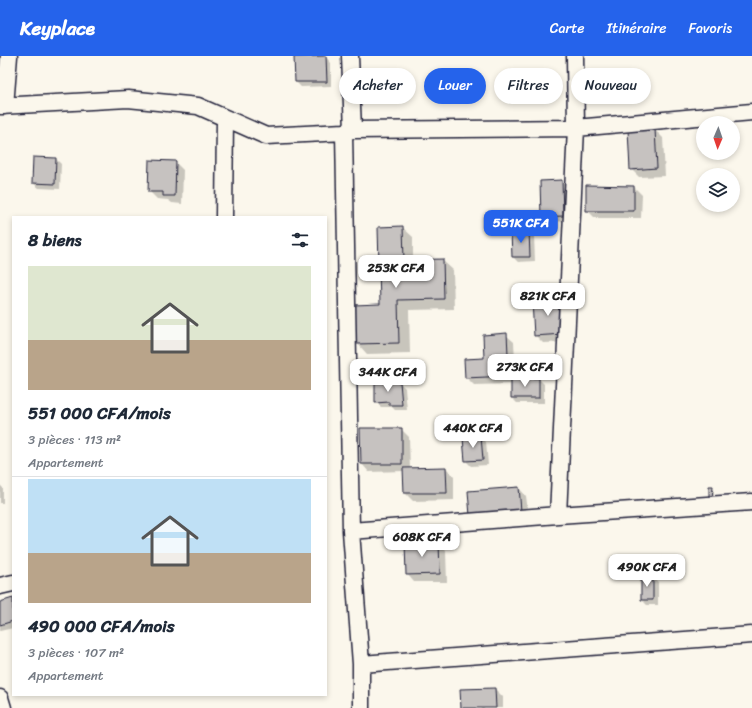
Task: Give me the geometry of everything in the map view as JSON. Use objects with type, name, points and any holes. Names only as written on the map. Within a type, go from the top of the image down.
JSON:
[{"type":"street","points":[[9,56],[3,106],[128,99],[198,106],[266,136],[348,131],[576,128],[752,112]]},
{"type":"street","points":[[350,56],[348,131],[351,531],[361,664],[361,708]]},
{"type":"street","points":[[558,515],[576,128],[575,56]]},
{"type":"street","points":[[224,216],[225,118]]},
{"type":"street","points":[[351,531],[752,502]]},
{"type":"street","points":[[0,586],[12,583]]},
{"type":"street","points":[[361,664],[752,635]]},
{"type":"street","points":[[0,698],[3,708]]},
{"type":"building","points":[[326,56],[327,82],[295,82],[294,57]]},
{"type":"building","points":[[655,129],[657,168],[630,170],[628,130]]},
{"type":"building","points":[[33,157],[56,158],[55,184],[32,183]]},
{"type":"building","points":[[149,160],[176,161],[175,196],[163,196],[163,192],[148,192]]},
{"type":"building","points":[[562,180],[563,216],[541,217],[540,181]]},
{"type":"building","points":[[586,185],[634,186],[634,211],[586,211]]},
{"type":"building","points":[[403,226],[404,260],[443,259],[444,299],[398,300],[399,343],[356,344],[354,305],[380,304],[378,227]]},
{"type":"building","points":[[529,230],[530,257],[512,257],[511,231]]},
{"type":"building","points":[[562,298],[563,334],[534,336],[532,300]]},
{"type":"building","points":[[507,333],[509,376],[465,378],[464,359],[484,358],[483,335]]},
{"type":"building","points":[[511,378],[539,378],[539,398],[511,398]]},
{"type":"building","points":[[400,382],[402,405],[389,405],[389,402],[375,403],[375,383]]},
{"type":"building","points":[[360,428],[402,428],[402,464],[361,464]]},
{"type":"building","points":[[481,436],[483,460],[465,461],[463,438]]},
{"type":"building","points":[[446,467],[447,493],[404,493],[403,468]]},
{"type":"building","points":[[709,486],[713,486],[712,499],[709,499]]},
{"type":"building","points":[[519,487],[521,511],[470,516],[468,491]]},
{"type":"building","points":[[439,542],[440,574],[406,575],[405,543]]},
{"type":"building","points":[[641,576],[653,576],[653,600],[641,600]]},
{"type":"building","points":[[12,598],[12,621],[0,625],[0,602]]},
{"type":"building","points":[[495,688],[496,708],[461,708],[460,689]]}]
